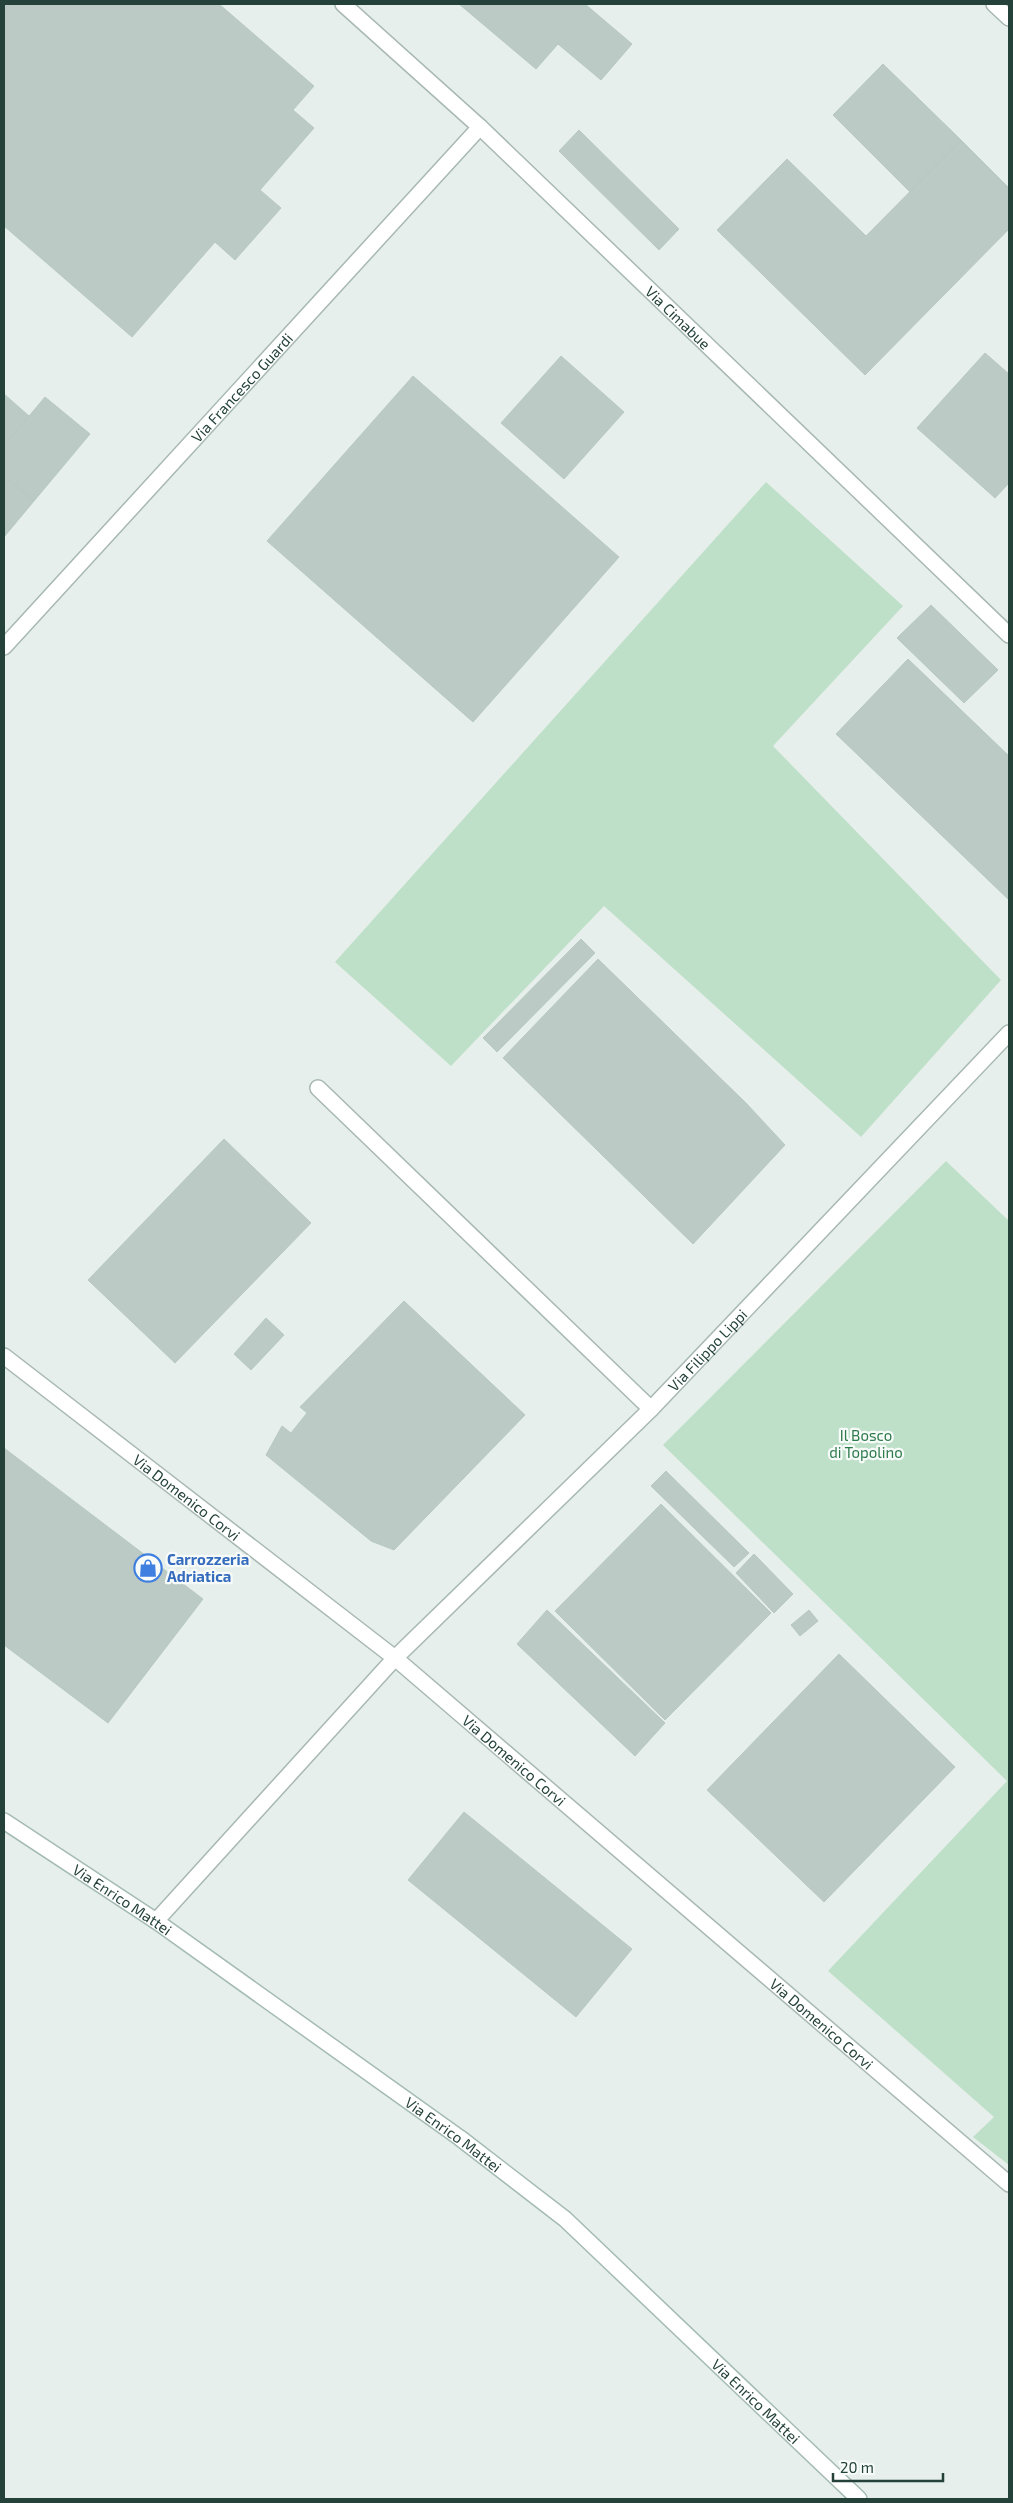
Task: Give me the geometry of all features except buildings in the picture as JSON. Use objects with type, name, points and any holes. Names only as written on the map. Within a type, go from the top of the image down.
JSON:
[{"type":"street","name":"Via Cimabue","points":[[343,4],[480,127],[1009,635]]},
{"type":"street","points":[[994,4],[1009,18]]},
{"type":"street","name":"Via Francesco Guardi","points":[[4,647],[480,127]]},
{"type":"street","name":"Via Filippo Lippi","points":[[156,1921],[395,1658],[651,1409],[1009,1033]]},
{"type":"street","points":[[318,1088],[651,1409]]},
{"type":"street","name":"Via Domenico Corvi","points":[[4,1356],[395,1658],[1009,2184]]},
{"type":"street","name":"Via Enrico Mattei","points":[[4,1821],[156,1921],[460,2138],[565,2219],[859,2499]]},
{"type":"green space","points":[[766,482],[903,606],[773,746],[1001,980],[861,1137],[604,906],[451,1066],[335,962]]},
{"type":"green space","name":"Il Bosco di Topolino","points":[[946,1161],[1009,1221],[1009,2165],[973,2137],[994,2117],[828,1971],[1007,1781],[663,1445]]},
{"type":"place","name":"Carrozzeria Adriatica","points":[[148,1568]]}]
